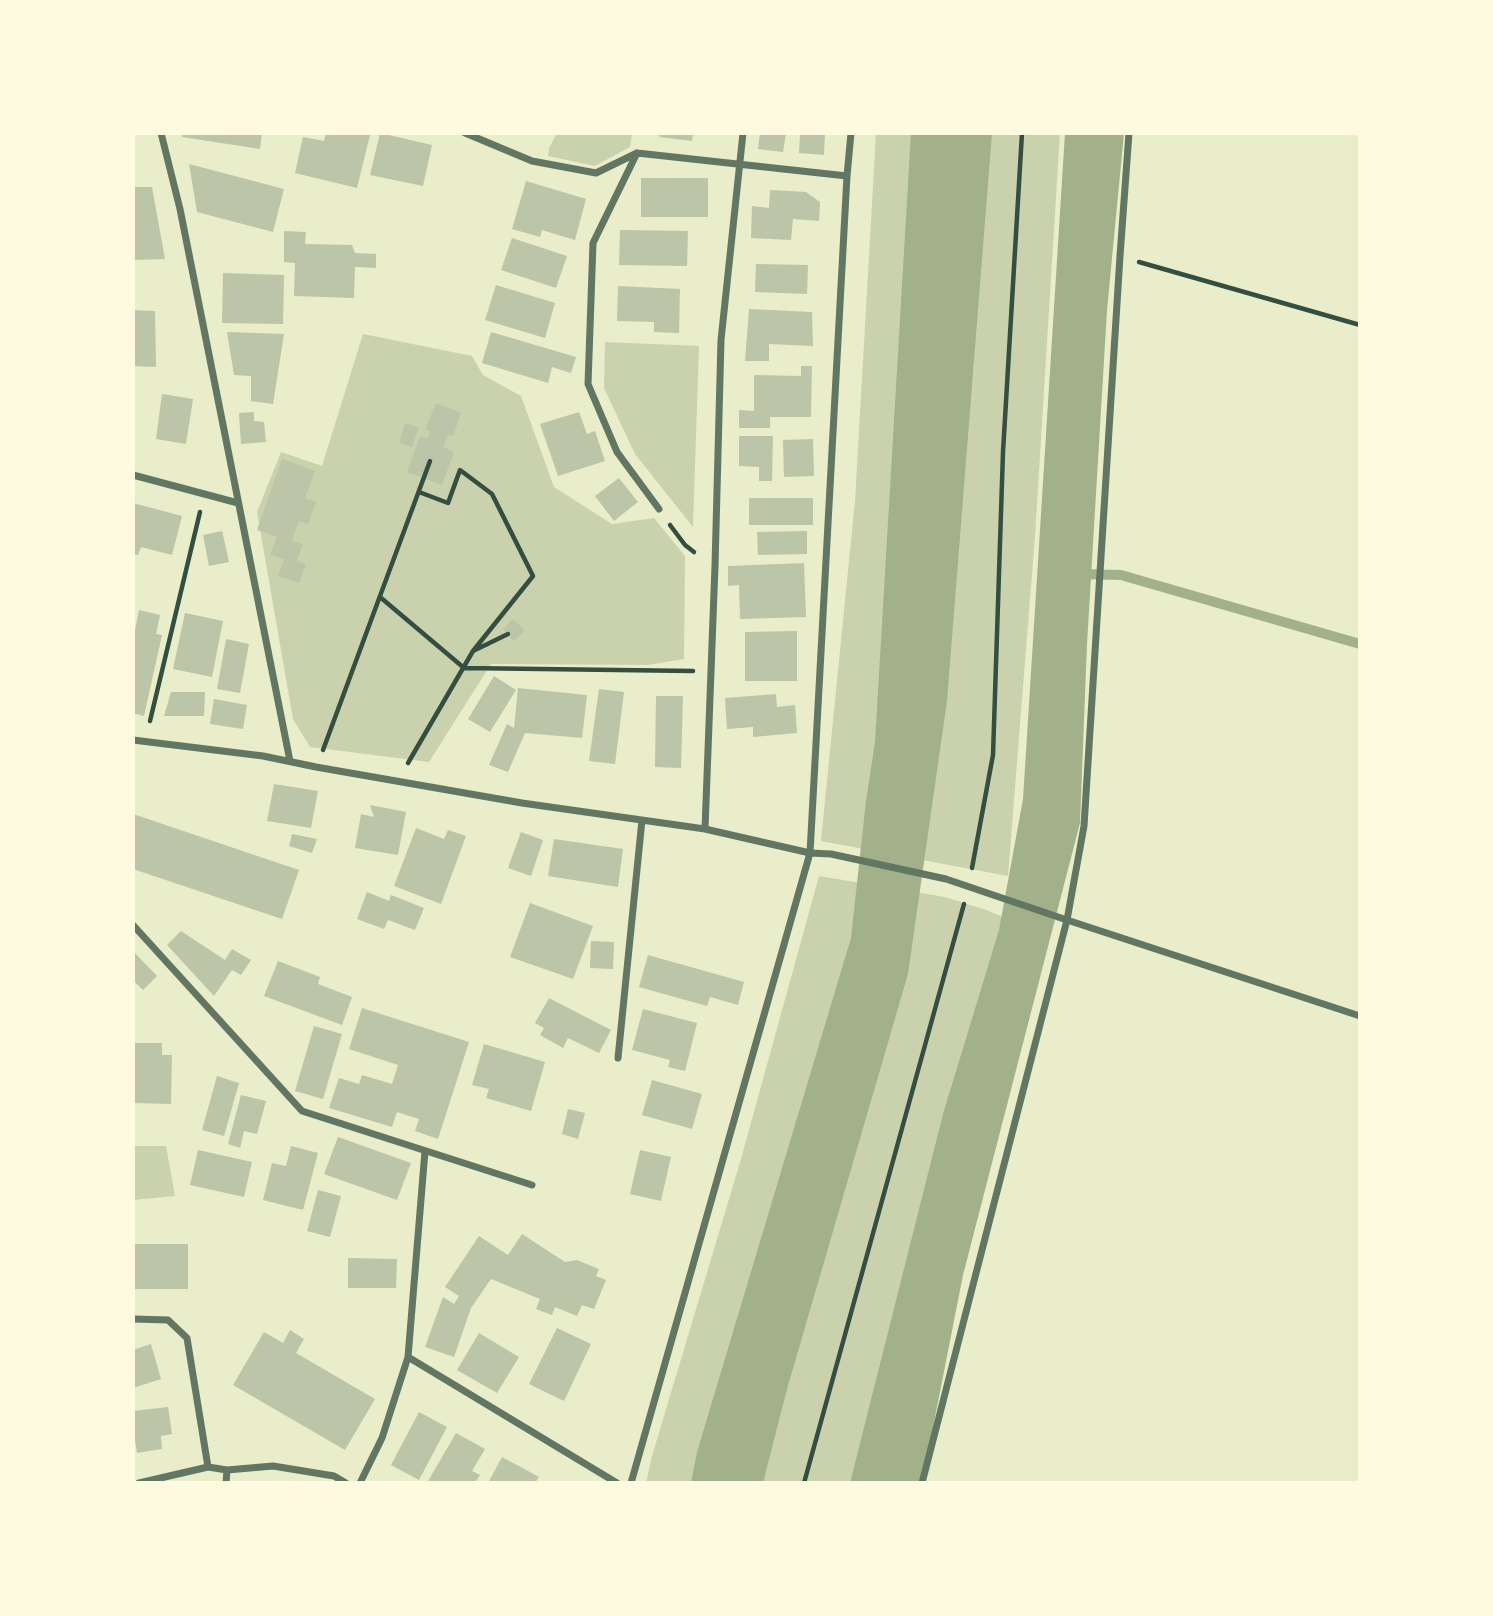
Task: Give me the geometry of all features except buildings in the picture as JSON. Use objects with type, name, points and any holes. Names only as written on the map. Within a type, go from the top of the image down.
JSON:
[{"type":"street","points":[[161,133],[182,222],[290,761]]},
{"type":"street","points":[[465,133],[532,161],[596,173],[636,153],[847,176]]},
{"type":"street","points":[[705,829],[721,340],[743,133]]},
{"type":"street","points":[[631,1483],[810,853],[850,133]]},
{"type":"street","points":[[922,1483],[1067,920],[1084,826],[1129,133]]},
{"type":"street","points":[[636,153],[593,243],[588,384],[617,452],[659,509]]},
{"type":"street","points":[[133,475],[238,503]]},
{"type":"street","points":[[133,740],[263,756],[522,803],[705,829],[810,853],[831,854],[946,879],[1360,1017]]},
{"type":"street","points":[[618,1058],[642,820]]},
{"type":"street","points":[[133,925],[302,1111],[532,1185]]},
{"type":"street","points":[[360,1483],[382,1438],[408,1357],[425,1151]]},
{"type":"street","points":[[133,1319],[168,1320],[187,1338],[208,1467]]},
{"type":"street","points":[[408,1357],[617,1483]]},
{"type":"street","points":[[139,1483],[208,1467],[227,1470],[273,1466],[334,1476],[346,1483]]},
{"type":"street","points":[[226,1483],[227,1470]]},
{"type":"path","points":[[804,1483],[969,886],[993,755],[1003,452],[1022,133]]},
{"type":"path","points":[[1120,256],[1360,325]]},
{"type":"path","points":[[316,767],[429,461]]},
{"type":"path","points":[[398,781],[473,651],[533,576],[492,494],[460,470],[447,503],[419,492]]},
{"type":"path","points":[[145,741],[205,494]]},
{"type":"path","points":[[659,509],[685,545],[715,566]]},
{"type":"path","points":[[380,597],[464,667],[711,671]]},
{"type":"path","points":[[473,651],[508,634]]},
{"type":"shaded area","points":[[557,133],[632,133],[630,147],[595,166],[548,156]]},
{"type":"shaded area","points":[[876,133],[1060,133],[1035,536],[1008,876],[821,841],[855,501]]},
{"type":"shaded area","points":[[911,133],[992,133],[947,701],[908,974],[787,1389],[763,1483],[691,1483],[697,1452],[851,938],[875,742]]},
{"type":"shaded area","points":[[1065,133],[1124,133],[1107,310],[1087,644],[1080,823],[963,1275],[922,1483],[850,1483],[943,1114],[999,930],[1023,799]]},
{"type":"shaded area","points":[[363,334],[472,356],[483,375],[521,396],[554,487],[612,524],[654,518],[685,556],[684,659],[648,665],[491,664],[429,762],[310,747],[293,719],[257,512],[281,452],[322,466]]},
{"type":"shaded area","points":[[605,342],[699,346],[693,527],[635,454],[604,388]]},
{"type":"shaded area","points":[[819,876],[945,897],[1044,933],[899,1483],[646,1483],[741,1159]]},
{"type":"shaded area","points":[[133,1146],[166,1146],[175,1196],[133,1200]]},
{"type":"waterway","points":[[1079,574],[1121,575],[1360,644]]}]
